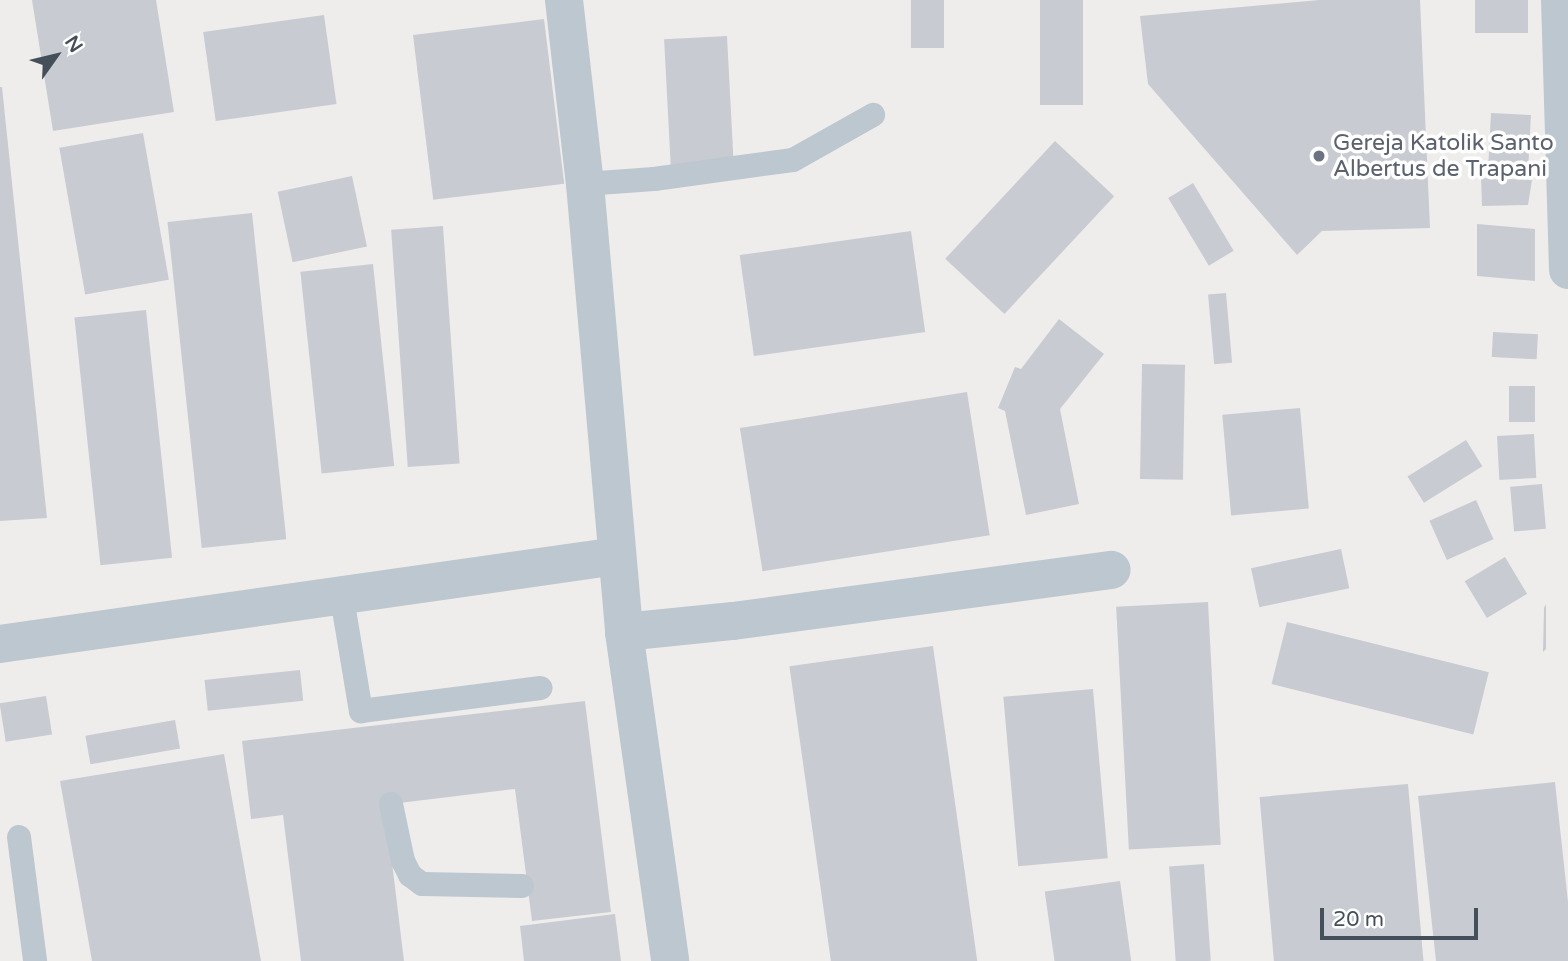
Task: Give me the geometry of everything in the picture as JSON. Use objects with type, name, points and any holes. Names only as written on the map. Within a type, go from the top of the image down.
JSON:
[{"type":"street","points":[[564,0],[585,184],[624,632],[670,961]]},
{"type":"street","points":[[1560,0],[1568,270]]},
{"type":"street","points":[[0,644],[342,598],[617,556]]},
{"type":"street","points":[[624,632],[733,621],[1112,570]]},
{"type":"lane","points":[[585,184],[654,179],[793,160],[873,115]]},
{"type":"lane","points":[[342,598],[364,719],[541,688]]},
{"type":"lane","points":[[391,804],[403,861],[410,875],[422,884],[522,886]]},
{"type":"lane","points":[[19,836],[35,961]]},
{"type":"building","points":[[32,0],[156,0],[174,112],[53,131]]},
{"type":"building","points":[[911,0],[944,0],[944,48],[911,48]]},
{"type":"building","points":[[1040,0],[1083,0],[1083,105],[1040,105]]},
{"type":"building","name":"Gereja Katolik Santo Albertus de Trapani","points":[[1319,0],[1420,0],[1430,228],[1322,231],[1297,255],[1148,84],[1140,16]]},
{"type":"building","points":[[1475,0],[1528,0],[1528,33],[1475,33]]},
{"type":"building","points":[[324,15],[337,104],[216,121],[203,32]]},
{"type":"building","points":[[544,19],[564,184],[433,200],[413,35]]},
{"type":"building","points":[[727,36],[734,162],[671,165],[664,39]]},
{"type":"building","points":[[0,87],[47,518],[0,521]]},
{"type":"building","points":[[1491,113],[1531,115],[1528,164],[1488,162]]},
{"type":"building","points":[[143,133],[169,280],[85,294],[59,148]]},
{"type":"building","points":[[1055,141],[1114,196],[1004,314],[945,259]]},
{"type":"building","points":[[352,176],[367,246],[293,262],[278,192]]},
{"type":"building","points":[[1481,178],[1532,180],[1528,205],[1482,206]]},
{"type":"building","points":[[1193,183],[1234,251],[1209,266],[1168,198]]},
{"type":"building","points":[[252,213],[286,539],[202,548],[167,222]]},
{"type":"building","points":[[1477,224],[1535,229],[1535,281],[1477,276]]},
{"type":"building","points":[[443,226],[460,463],[408,467],[391,230]]},
{"type":"building","points":[[911,231],[925,332],[754,356],[740,255]]},
{"type":"building","points":[[373,264],[394,466],[322,474],[300,272]]},
{"type":"building","points":[[1226,293],[1232,363],[1214,364],[1208,295]]},
{"type":"building","points":[[146,310],[172,558],[100,565],[74,318]]},
{"type":"building","points":[[1059,319],[1104,354],[1060,409],[1079,504],[1026,515],[1005,411],[998,408],[1015,367],[1021,369]]},
{"type":"building","points":[[1493,332],[1538,334],[1537,359],[1492,357]]},
{"type":"building","points":[[1142,364],[1185,365],[1183,480],[1140,479]]},
{"type":"building","points":[[1509,386],[1535,386],[1535,422],[1509,422]]},
{"type":"building","points":[[967,392],[990,535],[763,571],[740,428]]},
{"type":"building","points":[[1300,408],[1309,509],[1231,515],[1222,415]]},
{"type":"building","points":[[1534,434],[1536,478],[1499,480],[1497,436]]},
{"type":"building","points":[[1466,440],[1482,466],[1424,503],[1407,477]]},
{"type":"building","points":[[1542,484],[1546,529],[1514,532],[1510,487]]},
{"type":"building","points":[[1476,500],[1493,539],[1447,560],[1429,521]]},
{"type":"building","points":[[1341,549],[1349,588],[1259,607],[1251,568]]},
{"type":"building","points":[[1505,557],[1527,594],[1487,618],[1465,581]]},
{"type":"building","points":[[1208,602],[1221,845],[1129,849],[1116,607]]},
{"type":"building","points":[[1546,604],[1546,649],[1543,652],[1544,608]]},
{"type":"building","points":[[1287,622],[1489,672],[1473,734],[1272,684]]},
{"type":"building","points":[[933,646],[977,961],[831,961],[789,666]]},
{"type":"building","points":[[300,670],[303,701],[208,711],[205,680]]},
{"type":"building","points":[[1093,689],[1108,858],[1018,866],[1003,697]]},
{"type":"building","points":[[46,696],[52,735],[6,742],[0,703]]},
{"type":"building","points":[[585,701],[611,912],[532,921],[515,789],[391,804],[385,805],[404,961],[301,961],[283,815],[251,819],[242,741]]},
{"type":"building","points":[[175,720],[180,749],[90,764],[85,736]]},
{"type":"building","points":[[224,754],[261,961],[92,961],[60,781]]},
{"type":"building","points":[[1555,782],[1568,902],[1568,961],[1436,961],[1418,796]]},
{"type":"building","points":[[1408,784],[1423,961],[1274,961],[1260,797]]},
{"type":"building","points":[[1204,864],[1211,961],[1176,961],[1169,866]]},
{"type":"building","points":[[1120,881],[1131,961],[1054,961],[1045,892]]},
{"type":"building","points":[[615,914],[621,961],[524,961],[520,926]]},
{"type":"place","name":"Gereja Katolik Santo Albertus de Trapani","points":[[1319,156]]}]
